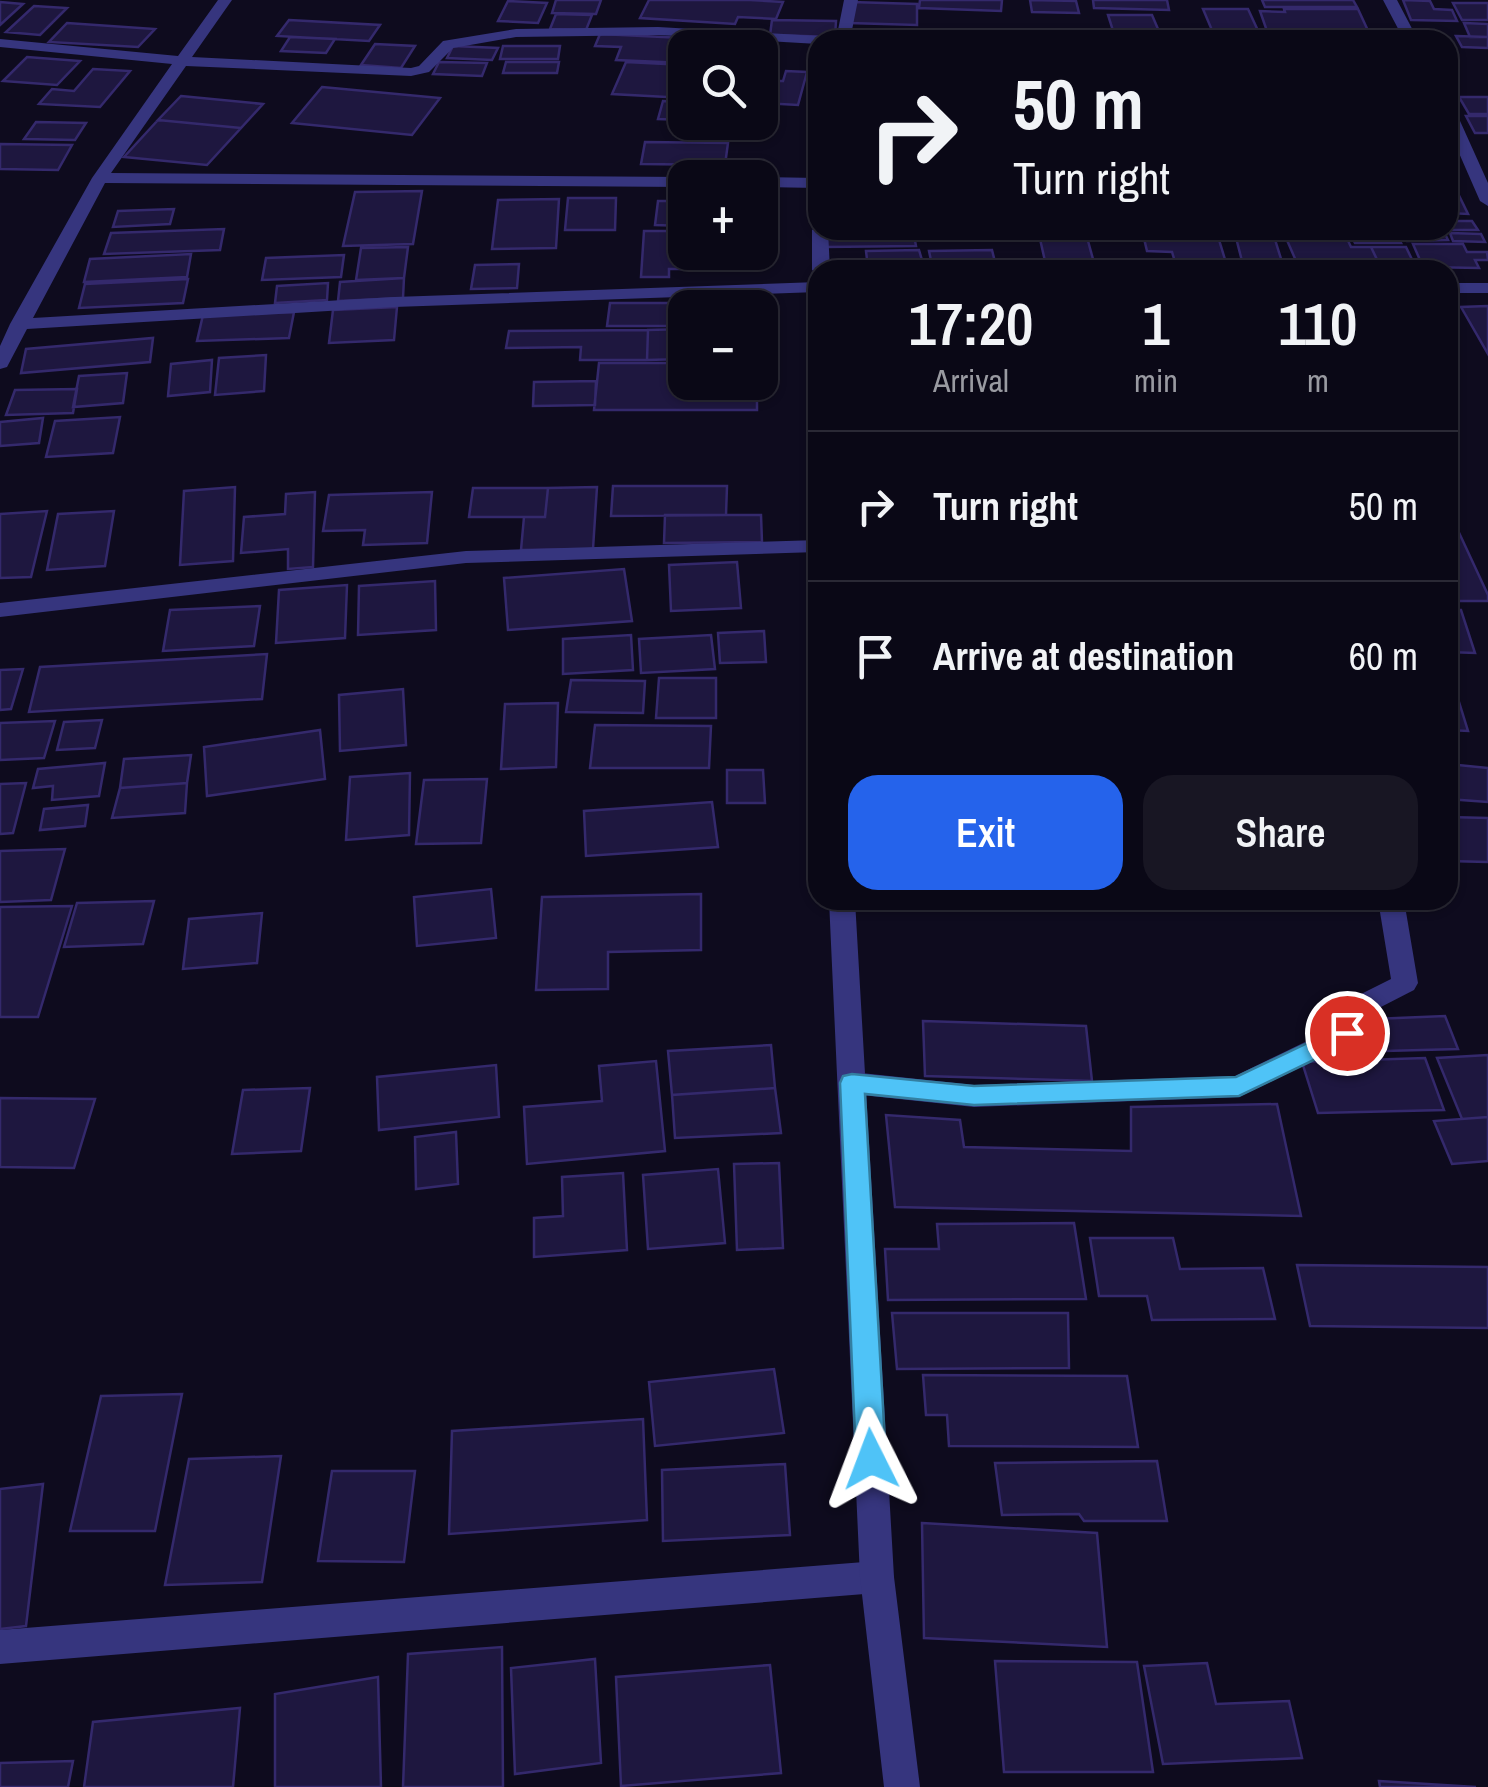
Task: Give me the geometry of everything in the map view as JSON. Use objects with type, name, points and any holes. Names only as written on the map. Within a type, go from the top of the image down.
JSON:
[{"type":"street","points":[[0,363],[100,178],[226,0]]},
{"type":"street","points":[[845,30],[851,0]]},
{"type":"street","points":[[1390,0],[1406,30]]},
{"type":"street","points":[[0,44],[182,61],[412,72],[424,69],[448,44],[516,33],[658,31],[808,39]]},
{"type":"street","points":[[1458,134],[1488,200]]},
{"type":"street","points":[[100,178],[668,182]]},
{"type":"street","points":[[778,182],[808,183]]},
{"type":"street","points":[[19,324],[394,302],[808,287]]},
{"type":"street","points":[[1458,288],[1488,288]]},
{"type":"street","points":[[0,610],[466,557],[808,546]]},
{"type":"street","points":[[843,910],[878,1578],[902,1787]]},
{"type":"street","points":[[852,1083],[974,1096],[1239,1086],[1347,1033],[1370,1002],[1404,983],[1393,910]]},
{"type":"street","points":[[0,1647],[878,1578]]},
{"type":"building","points":[[556,0],[601,0],[596,14],[552,13]]},
{"type":"building","points":[[649,0],[783,2],[776,19],[738,17],[735,24],[640,18]]},
{"type":"building","points":[[920,0],[1002,0],[1001,11],[919,8]]},
{"type":"building","points":[[1030,0],[1076,1],[1079,13],[1032,12]]},
{"type":"building","points":[[1093,0],[1167,0],[1169,10],[1094,8]]},
{"type":"building","points":[[1262,0],[1353,0],[1357,7],[1265,7]]},
{"type":"building","points":[[1403,0],[1430,1],[1434,9],[1452,10],[1457,21],[1411,20]]},
{"type":"building","points":[[508,1],[547,3],[538,23],[498,21]]},
{"type":"building","points":[[0,2],[23,4],[0,25]]},
{"type":"building","points":[[851,2],[917,4],[917,25],[849,23]]},
{"type":"building","points":[[1453,3],[1488,3],[1488,20],[1462,20]]},
{"type":"building","points":[[34,6],[67,8],[40,35],[6,32]]},
{"type":"building","points":[[1203,9],[1248,9],[1258,30],[1212,30]]},
{"type":"building","points":[[1284,9],[1358,9],[1368,30],[1267,30],[1260,11],[1285,12]]},
{"type":"building","points":[[556,14],[592,15],[586,30],[550,29]]},
{"type":"building","points":[[1108,15],[1152,15],[1158,30],[1113,30]]},
{"type":"building","points":[[289,20],[380,25],[369,41],[277,36]]},
{"type":"building","points":[[772,20],[836,21],[835,30],[808,30],[808,36],[778,35],[778,30],[771,30]]},
{"type":"building","points":[[67,23],[155,29],[138,47],[49,42]]},
{"type":"building","points":[[1464,23],[1488,24],[1488,37],[1470,37]]},
{"type":"building","points":[[600,34],[668,37],[668,62],[616,60],[621,47],[595,46]]},
{"type":"building","points":[[1458,36],[1488,37],[1488,48],[1462,47]]},
{"type":"building","points":[[290,37],[335,39],[326,53],[281,51]]},
{"type":"building","points":[[375,44],[415,46],[401,68],[361,65]]},
{"type":"building","points":[[453,46],[498,48],[492,60],[447,58]]},
{"type":"building","points":[[503,46],[560,46],[558,59],[500,59]]},
{"type":"building","points":[[27,57],[80,61],[57,85],[3,81]]},
{"type":"building","points":[[439,62],[487,63],[482,76],[433,74]]},
{"type":"building","points":[[506,62],[559,62],[557,73],[503,73]]},
{"type":"building","points":[[626,62],[668,64],[668,97],[612,94]]},
{"type":"building","points":[[93,69],[130,71],[100,107],[39,104],[52,89],[74,91]]},
{"type":"building","points":[[786,71],[807,72],[798,105],[778,104],[778,81],[783,81]]},
{"type":"building","points":[[322,87],[440,98],[412,135],[292,123]]},
{"type":"building","points":[[181,96],[263,104],[241,128],[158,120]]},
{"type":"building","points":[[1459,97],[1488,97],[1488,114],[1469,114]]},
{"type":"building","points":[[663,101],[668,101],[668,119],[658,119]]},
{"type":"building","points":[[1466,116],[1488,116],[1488,133],[1475,133]]},
{"type":"building","points":[[158,120],[241,128],[207,165],[124,157]]},
{"type":"building","points":[[36,122],[86,123],[75,140],[24,139]]},
{"type":"building","points":[[645,142],[728,143],[726,160],[641,164]]},
{"type":"building","points":[[0,144],[72,145],[58,170],[0,169]]},
{"type":"building","points":[[422,191],[413,244],[343,246],[355,192]]},
{"type":"building","points":[[1458,194],[1468,214],[1458,214]]},
{"type":"building","points":[[568,198],[616,198],[615,230],[565,230]]},
{"type":"building","points":[[559,199],[556,248],[492,249],[498,200]]},
{"type":"building","points":[[658,201],[668,201],[668,225],[655,225]]},
{"type":"building","points":[[174,209],[170,224],[113,227],[118,211]]},
{"type":"building","points":[[1458,221],[1472,221],[1478,230],[1458,230]]},
{"type":"building","points":[[224,229],[220,250],[104,254],[111,233]]},
{"type":"building","points":[[644,231],[668,231],[669,277],[641,277]]},
{"type":"building","points":[[1458,233],[1481,234],[1485,242],[1453,241],[1458,240]]},
{"type":"building","points":[[824,240],[915,240],[916,246],[825,247]]},
{"type":"building","points":[[1040,240],[1088,240],[1093,260],[1045,260]]},
{"type":"building","points":[[1144,240],[1219,240],[1225,260],[1174,260],[1172,252],[1147,251]]},
{"type":"building","points":[[1237,240],[1275,240],[1281,260],[1242,260]]},
{"type":"building","points":[[1287,240],[1348,240],[1351,247],[1371,247],[1377,260],[1296,260]]},
{"type":"building","points":[[1353,240],[1401,243],[1355,243]]},
{"type":"building","points":[[1413,244],[1463,244],[1467,252],[1487,252],[1488,260],[1475,260],[1479,268],[1458,268],[1458,260],[1420,260]]},
{"type":"building","points":[[408,247],[404,278],[356,280],[361,248]]},
{"type":"building","points":[[1371,247],[1406,247],[1412,260],[1377,260]]},
{"type":"building","points":[[919,250],[922,260],[867,260],[866,251]]},
{"type":"building","points":[[992,250],[994,260],[931,260],[929,251]]},
{"type":"building","points":[[191,254],[187,277],[84,282],[90,259]]},
{"type":"building","points":[[344,255],[341,277],[262,280],[266,258]]},
{"type":"building","points":[[519,264],[517,288],[471,289],[475,265]]},
{"type":"building","points":[[404,278],[403,298],[338,301],[340,282]]},
{"type":"building","points":[[188,279],[183,303],[79,308],[85,284]]},
{"type":"building","points":[[328,283],[327,300],[275,303],[277,286]]},
{"type":"building","points":[[610,303],[668,303],[668,326],[607,326]]},
{"type":"building","points":[[1488,306],[1488,354],[1461,307]]},
{"type":"building","points":[[397,307],[394,340],[329,343],[333,310]]},
{"type":"building","points":[[294,312],[289,338],[197,341],[203,315]]},
{"type":"building","points":[[668,329],[668,359],[647,360],[648,330]]},
{"type":"building","points":[[648,330],[647,360],[580,360],[581,347],[506,348],[509,331]]},
{"type":"building","points":[[153,338],[150,362],[21,373],[26,349]]},
{"type":"building","points":[[266,355],[264,391],[215,395],[219,358]]},
{"type":"building","points":[[212,360],[210,392],[168,396],[171,364]]},
{"type":"building","points":[[599,363],[668,363],[668,400],[757,400],[757,410],[594,410]]},
{"type":"building","points":[[127,373],[123,403],[73,407],[79,376]]},
{"type":"building","points":[[596,381],[595,405],[533,406],[534,382]]},
{"type":"building","points":[[77,389],[73,413],[6,415],[15,390]]},
{"type":"building","points":[[120,417],[113,453],[46,457],[55,421]]},
{"type":"building","points":[[43,418],[39,443],[0,446],[0,422]]},
{"type":"building","points":[[613,486],[727,486],[726,515],[611,516]]},
{"type":"building","points":[[235,487],[233,561],[180,565],[184,491]]},
{"type":"building","points":[[597,487],[593,549],[521,550],[524,517],[545,517],[548,488]]},
{"type":"building","points":[[473,488],[548,488],[545,517],[469,517]]},
{"type":"building","points":[[315,492],[313,567],[288,569],[288,549],[241,553],[244,517],[285,514],[286,494]]},
{"type":"building","points":[[432,492],[427,543],[363,545],[365,530],[323,531],[329,495]]},
{"type":"building","points":[[47,511],[31,577],[0,578],[0,514]]},
{"type":"building","points":[[114,511],[105,566],[47,570],[58,514]]},
{"type":"building","points":[[665,515],[761,515],[762,542],[664,543]]},
{"type":"building","points":[[1458,530],[1488,595],[1488,601],[1458,601]]},
{"type":"building","points":[[737,562],[741,608],[671,611],[669,565]]},
{"type":"building","points":[[624,569],[632,621],[508,630],[504,578]]},
{"type":"building","points":[[435,581],[436,630],[358,635],[359,586]]},
{"type":"building","points":[[347,585],[345,638],[276,643],[279,590]]},
{"type":"building","points":[[260,606],[254,646],[163,651],[170,610]]},
{"type":"building","points":[[1458,610],[1461,610],[1475,653],[1458,652]]},
{"type":"building","points":[[764,631],[766,662],[720,663],[718,633]]},
{"type":"building","points":[[631,635],[633,670],[563,674],[563,639]]},
{"type":"building","points":[[711,635],[715,669],[641,673],[639,639]]},
{"type":"building","points":[[267,654],[262,699],[29,712],[40,667]]},
{"type":"building","points":[[23,669],[11,709],[0,710],[0,670]]},
{"type":"building","points":[[659,678],[716,678],[716,718],[656,718]]},
{"type":"building","points":[[571,680],[645,681],[643,713],[566,712]]},
{"type":"building","points":[[403,689],[406,745],[340,751],[339,695]]},
{"type":"building","points":[[1458,699],[1468,731],[1458,730]]},
{"type":"building","points":[[558,703],[556,767],[501,769],[505,704]]},
{"type":"building","points":[[102,720],[95,748],[57,750],[64,722]]},
{"type":"building","points":[[55,721],[44,758],[0,760],[0,723]]},
{"type":"building","points":[[595,725],[711,726],[709,768],[590,768]]},
{"type":"building","points":[[320,730],[325,779],[207,796],[204,747]]},
{"type":"building","points":[[191,755],[187,783],[120,788],[124,759]]},
{"type":"building","points":[[105,763],[99,796],[52,800],[53,786],[33,788],[38,769]]},
{"type":"building","points":[[1458,765],[1488,768],[1488,802],[1458,800]]},
{"type":"building","points":[[727,770],[763,770],[765,803],[727,803]]},
{"type":"building","points":[[410,773],[409,835],[346,840],[350,777]]},
{"type":"building","points":[[487,779],[481,843],[416,844],[424,780]]},
{"type":"building","points":[[26,783],[13,833],[0,834],[0,784]]},
{"type":"building","points":[[187,783],[185,813],[112,818],[120,788]]},
{"type":"building","points":[[712,802],[718,847],[586,856],[584,811]]},
{"type":"building","points":[[88,805],[85,826],[40,830],[44,809]]},
{"type":"building","points":[[1458,817],[1488,818],[1488,862],[1458,861]]},
{"type":"building","points":[[65,849],[51,900],[0,902],[0,851]]},
{"type":"building","points":[[491,889],[496,938],[417,946],[414,897]]},
{"type":"building","points":[[701,894],[701,950],[608,952],[608,989],[536,990],[542,897]]},
{"type":"building","points":[[154,901],[143,944],[64,947],[77,903]]},
{"type":"building","points":[[72,906],[38,1017],[0,1017],[0,907]]},
{"type":"building","points":[[262,913],[257,963],[183,969],[189,919]]},
{"type":"building","points":[[1445,1016],[1458,1049],[1385,1051],[1374,1019]]},
{"type":"building","points":[[923,1021],[1086,1026],[1092,1081],[925,1076]]},
{"type":"building","points":[[771,1045],[775,1088],[672,1095],[668,1051]]},
{"type":"building","points":[[1488,1055],[1488,1117],[1462,1119],[1437,1058]]},
{"type":"building","points":[[1425,1058],[1444,1110],[1318,1113],[1302,1062]]},
{"type":"building","points":[[656,1061],[665,1151],[527,1164],[524,1107],[602,1101],[599,1066]]},
{"type":"building","points":[[496,1065],[499,1117],[379,1130],[377,1077]]},
{"type":"building","points":[[310,1088],[301,1151],[232,1154],[243,1090]]},
{"type":"building","points":[[775,1088],[781,1133],[675,1138],[672,1095]]},
{"type":"building","points":[[0,1098],[95,1099],[74,1168],[0,1167]]},
{"type":"building","points":[[1277,1104],[1301,1216],[895,1207],[886,1115],[960,1120],[964,1147],[1131,1151],[1131,1107]]},
{"type":"building","points":[[1488,1117],[1488,1161],[1452,1164],[1434,1121]]},
{"type":"building","points":[[456,1132],[458,1184],[416,1189],[415,1137]]},
{"type":"building","points":[[779,1163],[783,1248],[737,1250],[734,1164]]},
{"type":"building","points":[[718,1169],[725,1243],[648,1249],[643,1175]]},
{"type":"building","points":[[623,1173],[627,1250],[534,1257],[534,1218],[563,1216],[562,1177]]},
{"type":"building","points":[[1074,1223],[1086,1299],[888,1300],[885,1249],[939,1249],[937,1224]]},
{"type":"building","points":[[1090,1238],[1173,1238],[1180,1269],[1263,1268],[1275,1319],[1152,1320],[1147,1296],[1099,1296]]},
{"type":"building","points":[[1297,1265],[1488,1267],[1488,1328],[1310,1326]]},
{"type":"building","points":[[892,1313],[1068,1313],[1069,1368],[897,1369]]},
{"type":"building","points":[[774,1369],[784,1433],[655,1446],[649,1382]]},
{"type":"building","points":[[923,1375],[1127,1376],[1138,1447],[949,1446],[947,1415],[926,1415]]},
{"type":"building","points":[[182,1394],[155,1531],[70,1531],[101,1396]]},
{"type":"building","points":[[643,1419],[647,1520],[449,1534],[452,1431]]},
{"type":"building","points":[[281,1456],[262,1582],[165,1585],[189,1459]]},
{"type":"building","points":[[1157,1461],[1167,1521],[1084,1521],[1079,1514],[1002,1515],[995,1463]]},
{"type":"building","points":[[785,1464],[790,1535],[663,1541],[662,1470]]},
{"type":"building","points":[[332,1471],[415,1471],[404,1562],[318,1561]]},
{"type":"building","points":[[43,1484],[26,1626],[0,1629],[0,1489]]},
{"type":"building","points":[[922,1523],[1097,1533],[1107,1647],[924,1638]]},
{"type":"building","points":[[502,1647],[503,1787],[403,1787],[408,1654]]},
{"type":"building","points":[[595,1659],[601,1763],[515,1774],[511,1668]]},
{"type":"building","points":[[995,1661],[1137,1662],[1153,1772],[1004,1772]]},
{"type":"building","points":[[1207,1663],[1216,1704],[1289,1701],[1302,1758],[1163,1764],[1144,1666]]},
{"type":"building","points":[[770,1665],[781,1773],[621,1786],[616,1677]]},
{"type":"building","points":[[378,1677],[381,1787],[275,1787],[275,1694]]},
{"type":"building","points":[[240,1708],[233,1787],[84,1787],[93,1722]]},
{"type":"building","points":[[73,1761],[68,1787],[0,1787],[0,1763]]},
{"type":"building","points":[[1379,1781],[1476,1787],[1380,1787]]},
{"type":"route","points":[[871,1459],[852,1083],[974,1096],[1239,1086],[1347,1033]]}]
